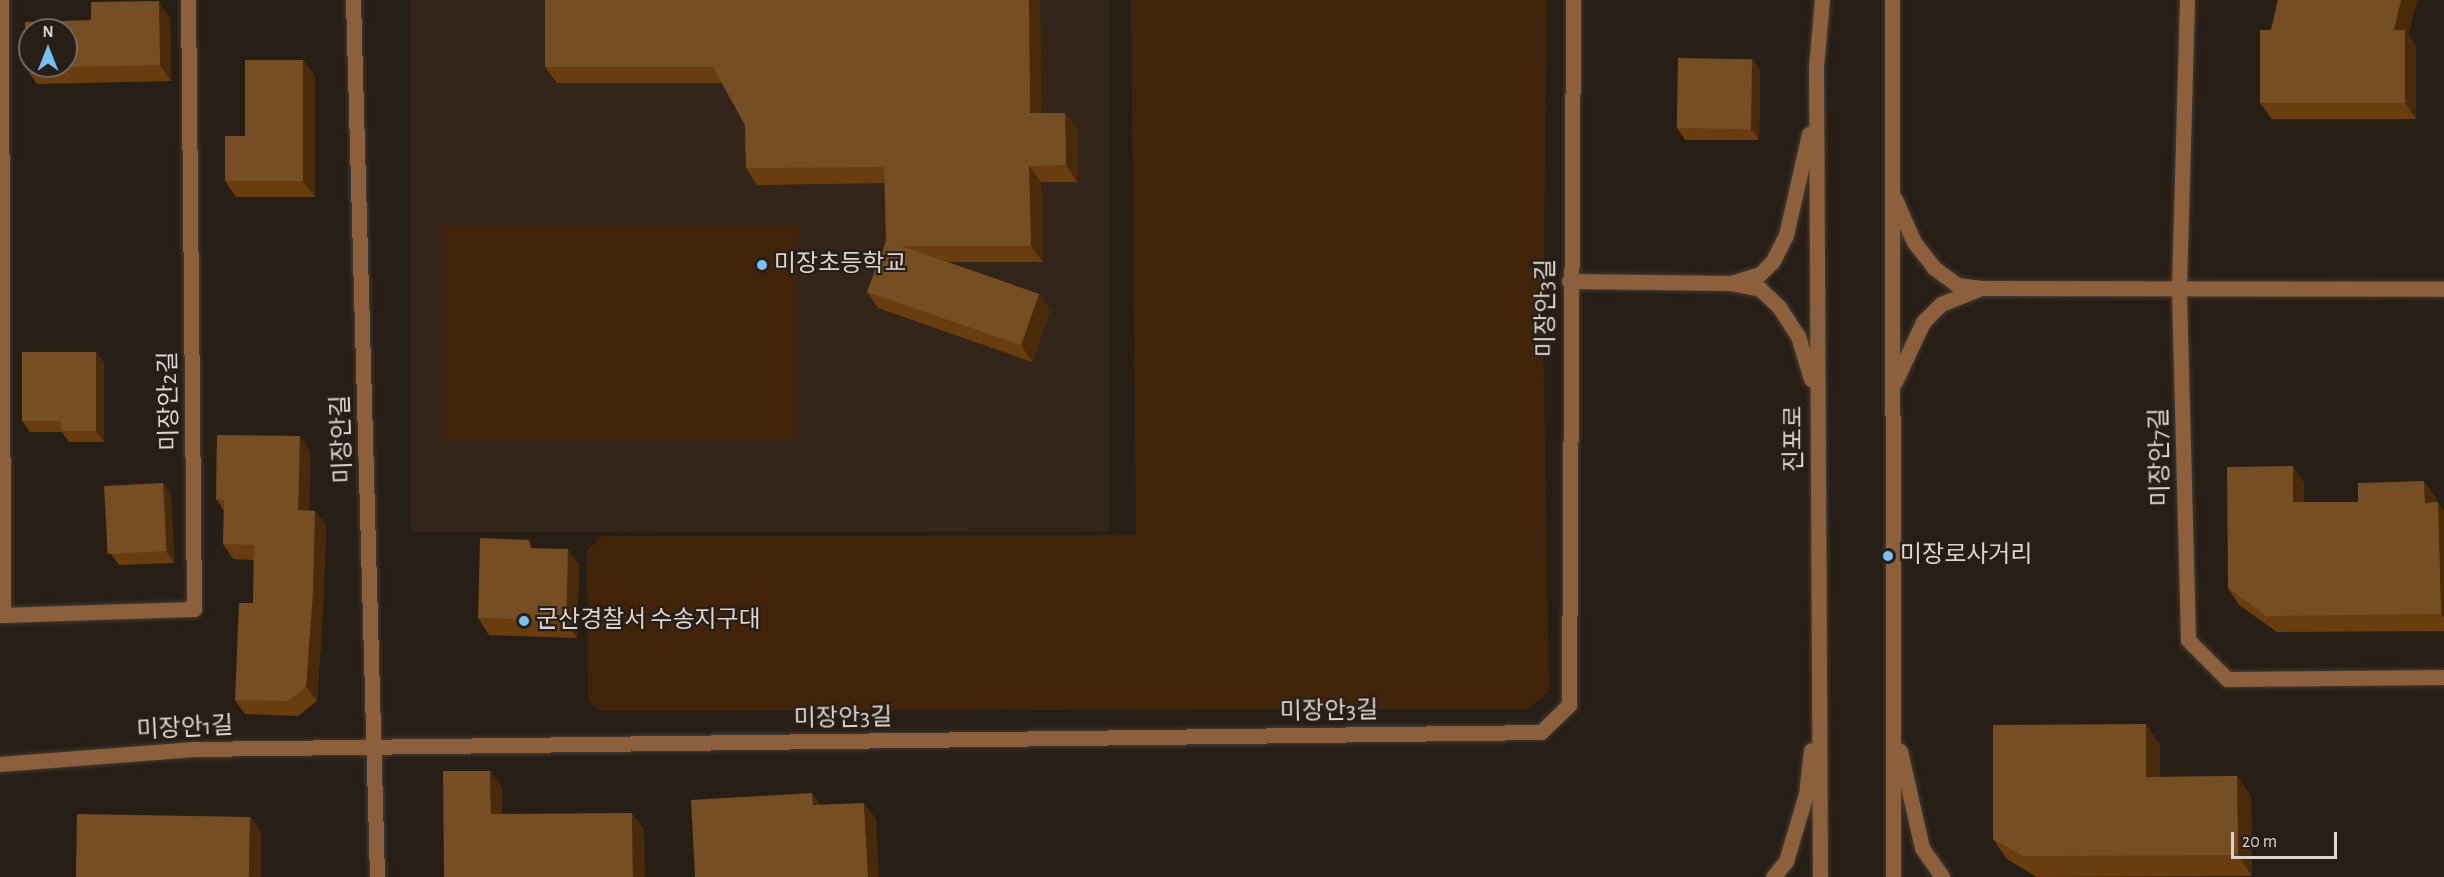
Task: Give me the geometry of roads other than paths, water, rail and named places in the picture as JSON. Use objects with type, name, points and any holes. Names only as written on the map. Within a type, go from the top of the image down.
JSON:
[{"type":"street","name":"미장안2길","points":[[1,0],[2,615],[194,609],[188,0]]},
{"type":"street","name":"미장안길","points":[[353,0],[377,877]]},
{"type":"street","name":"미장안3길","points":[[373,749],[1541,732],[1569,705],[1569,281],[1573,0]]},
{"type":"street","name":"진포로","points":[[1820,877],[1816,95],[1822,0]]},
{"type":"street","points":[[1892,0],[1890,179],[1893,877]]},
{"type":"street","name":"미장안7길","points":[[2187,0],[2180,292],[2188,639],[2226,679],[2444,677]]},
{"type":"street","points":[[1731,282],[1760,274],[1786,235],[1816,95]]},
{"type":"street","points":[[1890,179],[1897,211],[1934,268],[1957,285],[1981,288],[2180,292],[2444,289]]},
{"type":"street","points":[[1569,281],[1731,282],[1760,289],[1779,307],[1798,336],[1817,396]]},
{"type":"street","points":[[1891,393],[1923,322],[1941,304],[1981,288]]},
{"type":"street","points":[[1773,877],[1786,861],[1806,794],[1819,684]]},
{"type":"street","points":[[1892,696],[1906,794],[1922,848],[1942,877]]},
{"type":"street","name":"미장안1길","points":[[0,764],[193,749],[373,749]]},
{"type":"place","name":"미장초등학교","points":[[762,265]]},
{"type":"place","name":"미장로사거리","points":[[1888,556]]},
{"type":"place","name":"군산경찰서 수송지구대","points":[[524,621]]}]
